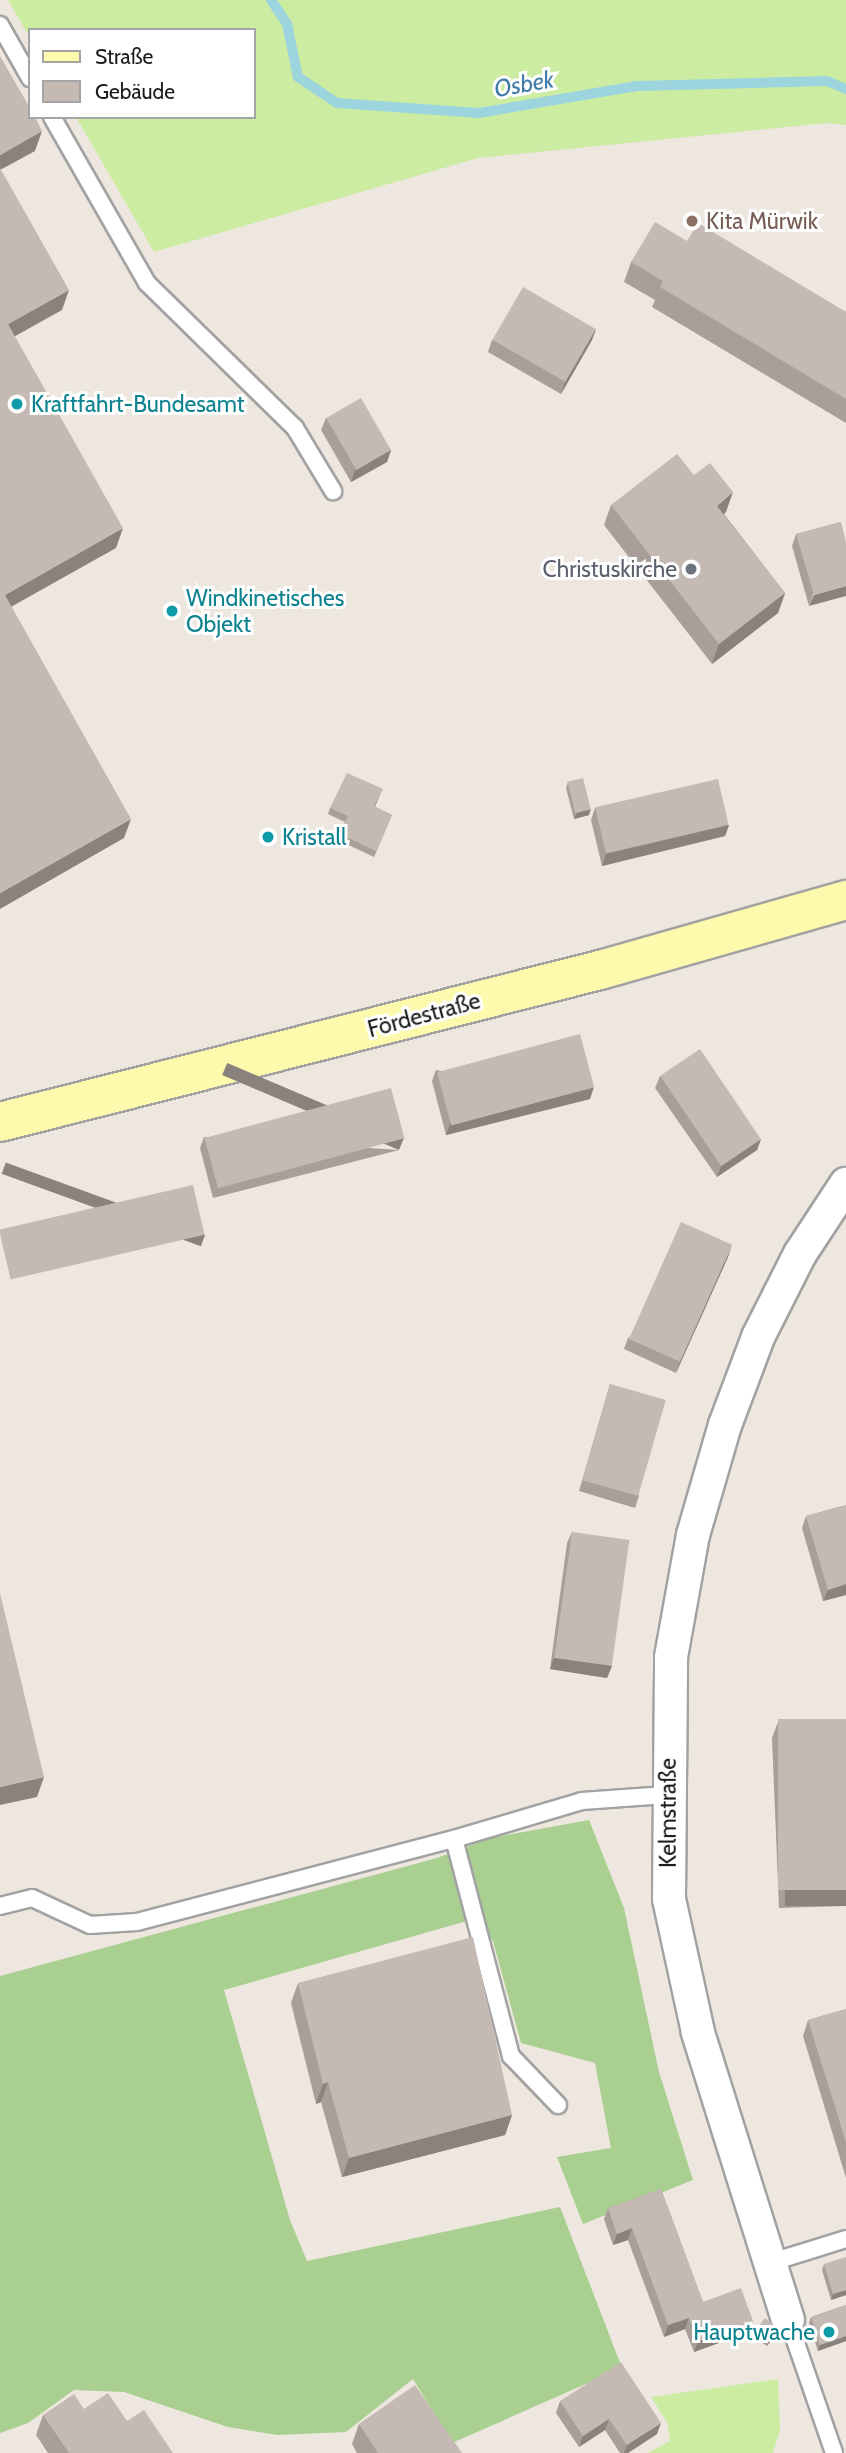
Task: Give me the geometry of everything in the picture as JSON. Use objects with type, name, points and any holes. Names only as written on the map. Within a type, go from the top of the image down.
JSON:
[{"type":"main road","name":"Fördestraße","points":[[0,1122],[600,970],[846,900]]},
{"type":"street","name":"Kelmstraße","points":[[788,2320],[698,2032],[669,1899],[666,1795],[671,1657],[693,1535],[722,1437],[758,1337],[800,1254],[846,1184]]},
{"type":"lane","points":[[0,25],[28,74]]},
{"type":"lane","points":[[53,119],[147,284],[295,428],[334,491]]},
{"type":"lane","points":[[0,1906],[32,1898],[90,1925],[137,1922],[454,1839],[582,1801],[666,1795]]},
{"type":"lane","points":[[454,1839],[511,2056],[558,2105]]},
{"type":"lane","points":[[769,2263],[846,2239]]},
{"type":"lane","name":"Kelmstraße","points":[[788,2320],[833,2452]]},
{"type":"green space","points":[[8,0],[846,0],[846,125],[826,123],[478,158],[154,252],[77,119],[256,119],[256,28],[28,28],[28,35]]},
{"type":"green space","points":[[589,1820],[624,1908],[659,2072],[693,2180],[583,2224],[557,2157],[611,2148],[595,2063],[521,2043],[493,1941],[474,1919],[224,1990],[290,2220],[307,2261],[560,2207],[622,2368],[452,2443],[413,2379],[346,2432],[277,2435],[228,2427],[124,2392],[74,2390],[28,2423],[0,2433],[0,1976],[437,1858],[490,1838]]},
{"type":"green space","points":[[778,2379],[780,2429],[773,2453],[648,2453],[670,2441],[667,2422],[651,2397]]},
{"type":"building","points":[[0,56],[28,105],[28,119],[36,119],[42,131],[0,155]]},
{"type":"building","points":[[0,168],[69,290],[8,324],[123,528],[5,595],[131,819],[0,893]]},
{"type":"building","points":[[655,222],[687,241],[698,223],[846,312],[846,399],[660,287],[663,281],[631,262]]},
{"type":"building","points":[[523,287],[596,329],[565,382],[492,340]]},
{"type":"building","points":[[361,398],[391,450],[356,470],[326,418]]},
{"type":"building","name":"Christuskirche","points":[[677,454],[694,475],[710,463],[733,492],[717,506],[785,593],[719,644],[611,505]]},
{"type":"building","points":[[841,522],[846,542],[846,586],[814,595],[796,534]]},
{"type":"building","points":[[347,773],[383,789],[374,806],[392,815],[376,851],[340,834],[348,816],[330,808]]},
{"type":"building","points":[[583,778],[591,809],[575,813],[567,782]]},
{"type":"building","points":[[718,779],[729,825],[606,853],[595,807]]},
{"type":"building","points":[[580,1034],[594,1087],[451,1125],[437,1072]]},
{"type":"building","points":[[700,1049],[761,1139],[721,1166],[660,1076]]},
{"type":"building","points":[[391,1088],[404,1138],[218,1188],[205,1138]]},
{"type":"building","points":[[193,1185],[204,1235],[11,1279],[0,1230]]},
{"type":"building","points":[[681,1222],[732,1245],[680,1362],[629,1339]]},
{"type":"building","points":[[610,1384],[666,1400],[638,1496],[582,1480]]},
{"type":"building","points":[[846,1505],[846,1584],[828,1590],[806,1516]]},
{"type":"building","points":[[572,1532],[629,1540],[612,1666],[554,1658]]},
{"type":"building","points":[[0,1593],[44,1777],[0,1787]]},
{"type":"building","points":[[778,1719],[846,1719],[846,1890],[778,1890]]},
{"type":"building","points":[[473,1937],[512,2115],[349,2158],[328,2082],[323,2084],[298,1983]]},
{"type":"building","points":[[846,2009],[846,2142],[808,2020]]},
{"type":"building","points":[[661,2189],[703,2302],[741,2288],[753,2321],[698,2341],[689,2318],[668,2325],[632,2228],[617,2234],[608,2208]]},
{"type":"building","points":[[846,2257],[846,2290],[833,2294],[824,2264]]},
{"type":"building","name":"Hauptwache","points":[[846,2305],[846,2336],[820,2345],[811,2317]]},
{"type":"building","points":[[765,2318],[778,2328],[768,2340],[755,2331]]},
{"type":"building","points":[[621,2362],[661,2423],[627,2445],[609,2419],[583,2436],[560,2401]]},
{"type":"building","points":[[415,2385],[462,2453],[378,2453],[359,2424]]},
{"type":"building","points":[[108,2393],[127,2421],[144,2410],[173,2453],[69,2453],[43,2415],[74,2394],[84,2409]]},
{"type":"waterway","name":"Osbek","points":[[271,0],[287,24],[298,77],[337,103],[479,113],[637,86],[827,81],[846,89]]},
{"type":"place","name":"Kita Mürwik","points":[[692,221]]},
{"type":"place","name":"Kraftfahrt-Bundesamt","points":[[17,404]]},
{"type":"place","name":"Christuskirche","points":[[691,569]]},
{"type":"place","name":"Windkinetisches Objekt","points":[[172,611]]},
{"type":"place","name":"Kristall","points":[[268,837]]},
{"type":"place","name":"Hauptwache","points":[[829,2332]]}]
